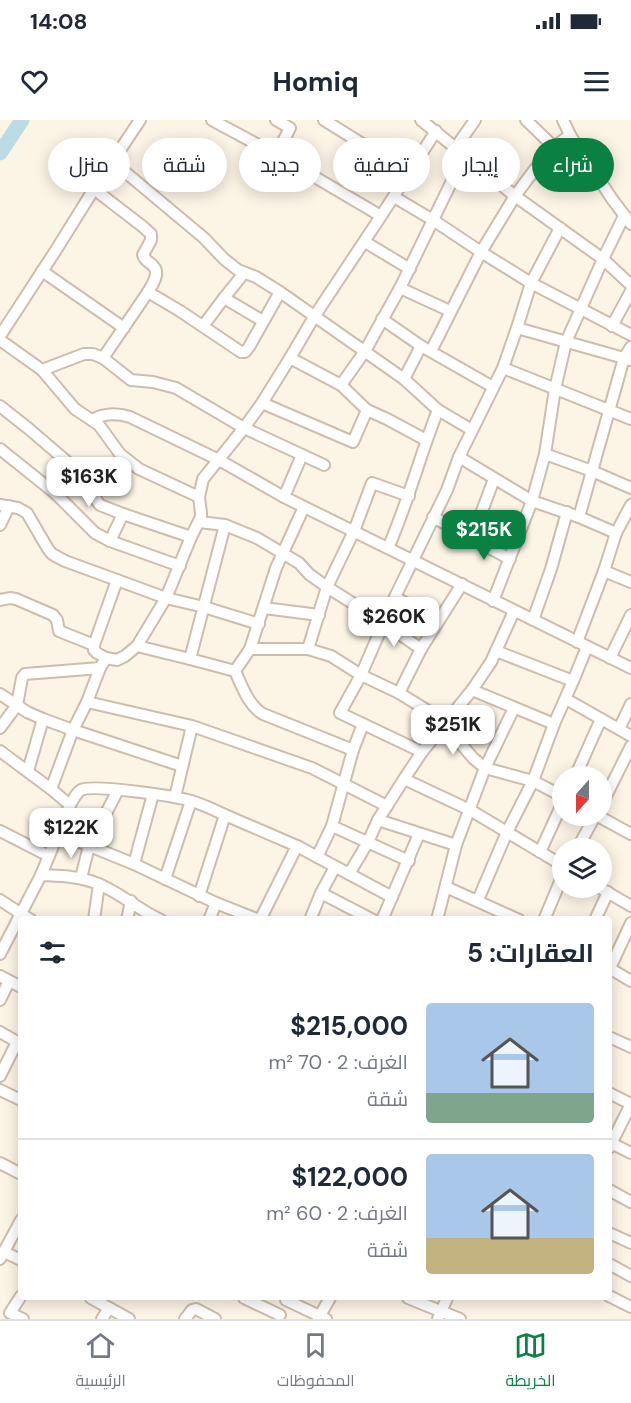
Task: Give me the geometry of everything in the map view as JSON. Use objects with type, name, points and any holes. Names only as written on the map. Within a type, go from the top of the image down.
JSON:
[{"type":"street","points":[[128,138],[140,120]]},
{"type":"street","points":[[212,120],[245,138]]},
{"type":"street","points":[[276,120],[292,124],[285,138]]},
{"type":"street","points":[[324,120],[353,138]]},
{"type":"street","points":[[422,120],[445,138]]},
{"type":"street","points":[[467,138],[475,120]]},
{"type":"street","points":[[526,120],[545,138]]},
{"type":"street","points":[[493,601],[532,501],[545,454],[555,389],[566,342],[603,259],[628,220],[570,135],[563,120]]},
{"type":"street","points":[[430,140],[436,131]]},
{"type":"street","points":[[566,138],[570,135]]},
{"type":"street","points":[[404,379],[450,311],[481,252],[515,196],[532,173]]},
{"type":"street","points":[[130,176],[204,238],[232,266],[280,292],[404,379],[438,410],[472,430]]},
{"type":"street","points":[[321,181],[381,216]]},
{"type":"street","points":[[92,192],[0,338],[42,370],[75,409],[99,425],[120,454],[132,464],[199,498]]},
{"type":"street","points":[[98,192],[151,234],[151,240],[143,255],[144,260],[154,267],[156,274],[148,292],[103,358]]},
{"type":"street","points":[[0,728],[17,705],[22,678],[25,674],[103,663],[125,656],[137,646],[166,598],[190,537],[199,522],[201,513],[199,498],[203,479],[262,403],[314,317],[397,192]]},
{"type":"street","points":[[341,385],[364,351],[400,288],[434,220],[445,192]]},
{"type":"street","points":[[510,192],[603,259],[631,285]]},
{"type":"street","points":[[394,197],[531,283],[631,335]]},
{"type":"street","points":[[422,752],[340,713],[361,675],[395,597],[447,490],[459,457],[503,368],[531,283],[560,228]]},
{"type":"street","points":[[365,242],[410,268]]},
{"type":"street","points":[[42,271],[124,328]]},
{"type":"street","points":[[203,326],[244,273]]},
{"type":"street","points":[[400,288],[450,311]]},
{"type":"street","points":[[612,326],[631,291]]},
{"type":"street","points":[[148,292],[241,352],[245,352],[249,347],[280,292]]},
{"type":"street","points":[[224,298],[263,321]]},
{"type":"street","points":[[382,319],[493,387]]},
{"type":"street","points":[[518,328],[628,359]]},
{"type":"street","points":[[579,517],[591,471],[631,347]]},
{"type":"street","points":[[42,370],[84,354],[93,354],[103,358],[131,381],[153,382],[176,388],[244,429],[324,465]]},
{"type":"street","points":[[291,358],[341,385],[367,410],[387,418],[426,440]]},
{"type":"street","points":[[503,368],[631,419]]},
{"type":"street","points":[[262,403],[353,442],[367,410]]},
{"type":"street","points":[[0,406],[71,465],[90,485],[100,505],[190,537]]},
{"type":"street","points":[[388,548],[409,496],[438,410]]},
{"type":"street","points":[[92,420],[104,414],[123,415],[219,460],[284,497],[631,668]]},
{"type":"street","points":[[0,449],[55,494],[95,533],[110,541],[180,567]]},
{"type":"street","points":[[545,454],[631,488]]},
{"type":"street","points":[[284,497],[302,455]]},
{"type":"street","points":[[459,457],[532,501],[579,517],[623,527]]},
{"type":"street","points":[[55,494],[71,465]]},
{"type":"street","points":[[472,538],[494,479]]},
{"type":"street","points":[[308,649],[327,587],[354,531],[372,483],[409,496]]},
{"type":"street","points":[[478,900],[507,832],[533,781],[573,681],[604,571],[631,505]]},
{"type":"street","points":[[0,525],[5,506],[18,508],[27,513],[52,554],[65,561],[166,598],[258,624]]},
{"type":"street","points":[[235,671],[250,649],[282,553],[304,507]]},
{"type":"street","points":[[533,620],[551,569],[567,512]]},
{"type":"street","points":[[110,541],[123,514]]},
{"type":"street","points":[[434,517],[510,559]]},
{"type":"street","points":[[199,522],[225,525],[257,538],[299,563],[309,574],[327,587],[421,649]]},
{"type":"street","points":[[190,660],[225,525]]},
{"type":"street","points":[[604,571],[630,578]]},
{"type":"street","points":[[103,663],[94,645],[117,580]]},
{"type":"street","points":[[399,693],[421,649],[462,584]]},
{"type":"street","points":[[395,597],[438,621]]},
{"type":"street","points":[[0,600],[16,599],[53,615],[57,620],[59,631],[94,645]]},
{"type":"street","points":[[264,608],[319,615]]},
{"type":"street","points":[[349,874],[378,820],[422,752],[472,690],[491,662],[514,611]]},
{"type":"street","points":[[610,658],[631,615]]},
{"type":"street","points":[[137,646],[235,671]]},
{"type":"street","points":[[250,649],[308,649],[331,656],[446,722],[456,738],[485,768],[533,781],[552,791]]},
{"type":"street","points":[[496,651],[573,681]]},
{"type":"street","points":[[51,789],[73,730],[103,663]]},
{"type":"street","points":[[235,671],[256,710],[353,750]]},
{"type":"street","points":[[472,690],[554,724]]},
{"type":"street","points":[[0,694],[43,719],[182,766]]},
{"type":"street","points":[[566,699],[631,736]]},
{"type":"street","points":[[87,702],[192,726],[312,768],[387,806]]},
{"type":"street","points":[[619,729],[631,704]]},
{"type":"street","points":[[438,916],[456,845],[485,768],[514,708]]},
{"type":"street","points":[[28,771],[43,719]]},
{"type":"street","points":[[580,766],[601,719]]},
{"type":"street","points":[[317,857],[333,826],[353,750],[363,724]]},
{"type":"street","points":[[175,797],[192,726]]},
{"type":"street","points":[[612,784],[631,746]]},
{"type":"street","points":[[0,751],[69,805]]},
{"type":"street","points":[[404,779],[470,810],[552,859]]},
{"type":"street","points":[[20,914],[49,856],[69,805],[79,791],[89,788],[175,797],[204,805],[297,846],[392,897]]},
{"type":"street","points":[[81,879],[89,846],[118,790]]},
{"type":"street","points":[[134,864],[153,794]]},
{"type":"street","points":[[165,879],[191,801]]},
{"type":"street","points":[[199,896],[225,815]]},
{"type":"street","points":[[378,820],[456,845]]},
{"type":"street","points":[[612,824],[631,834]]},
{"type":"street","points":[[333,826],[409,861]]},
{"type":"street","points":[[540,852],[552,826]]},
{"type":"street","points":[[0,831],[49,856]]},
{"type":"street","points":[[58,833],[250,916]]},
{"type":"street","points":[[384,916],[419,834]]},
{"type":"street","points":[[262,916],[297,846]]},
{"type":"street","points":[[312,916],[335,867]]},
{"type":"street","points":[[40,875],[81,879],[99,884],[154,916]]},
{"type":"street","points":[[95,916],[99,884]]},
{"type":"street","points":[[446,887],[511,916]]},
{"type":"street","points":[[321,893],[364,916]]},
{"type":"street","points":[[612,895],[631,906]]},
{"type":"street","points":[[546,916],[553,898]]},
{"type":"street","points":[[596,916],[602,898]]},
{"type":"street","points":[[0,900],[24,916]]},
{"type":"street","points":[[128,916],[131,901]]},
{"type":"street","points":[[211,916],[216,903]]},
{"type":"street","points":[[0,954],[18,918]]},
{"type":"street","points":[[612,964],[627,943],[631,923]]},
{"type":"street","points":[[612,970],[631,981]]},
{"type":"street","points":[[0,1000],[5,979]]},
{"type":"street","points":[[0,1032],[18,1042]]},
{"type":"street","points":[[612,1038],[631,1047]]},
{"type":"street","points":[[0,1076],[18,1045]]},
{"type":"street","points":[[0,1090],[18,1099]]},
{"type":"street","points":[[612,1094],[631,1104],[612,1140]]},
{"type":"street","points":[[612,1145],[631,1153]]},
{"type":"street","points":[[1,1165],[18,1173]]},
{"type":"street","points":[[612,1192],[631,1202]]},
{"type":"street","points":[[18,1226],[2,1255],[18,1259]]},
{"type":"street","points":[[612,1234],[631,1244]]},
{"type":"street","points":[[0,1235],[11,1240]]},
{"type":"street","points":[[612,1266],[631,1276]]},
{"type":"street","points":[[612,1298],[631,1307]]},
{"type":"street","points":[[18,1300],[8,1316],[22,1319]]},
{"type":"street","points":[[96,1300],[129,1319]]},
{"type":"street","points":[[250,1300],[278,1317],[286,1300]]},
{"type":"street","points":[[289,1300],[321,1318],[329,1300]]},
{"type":"street","points":[[414,1300],[440,1315],[459,1319]]},
{"type":"street","points":[[440,1315],[446,1300]]},
{"type":"street","points":[[102,1319],[110,1308]]},
{"type":"street","points":[[185,1319],[192,1310],[196,1309],[215,1319]]},
{"type":"waterway","points":[[0,153],[22,120]]}]
